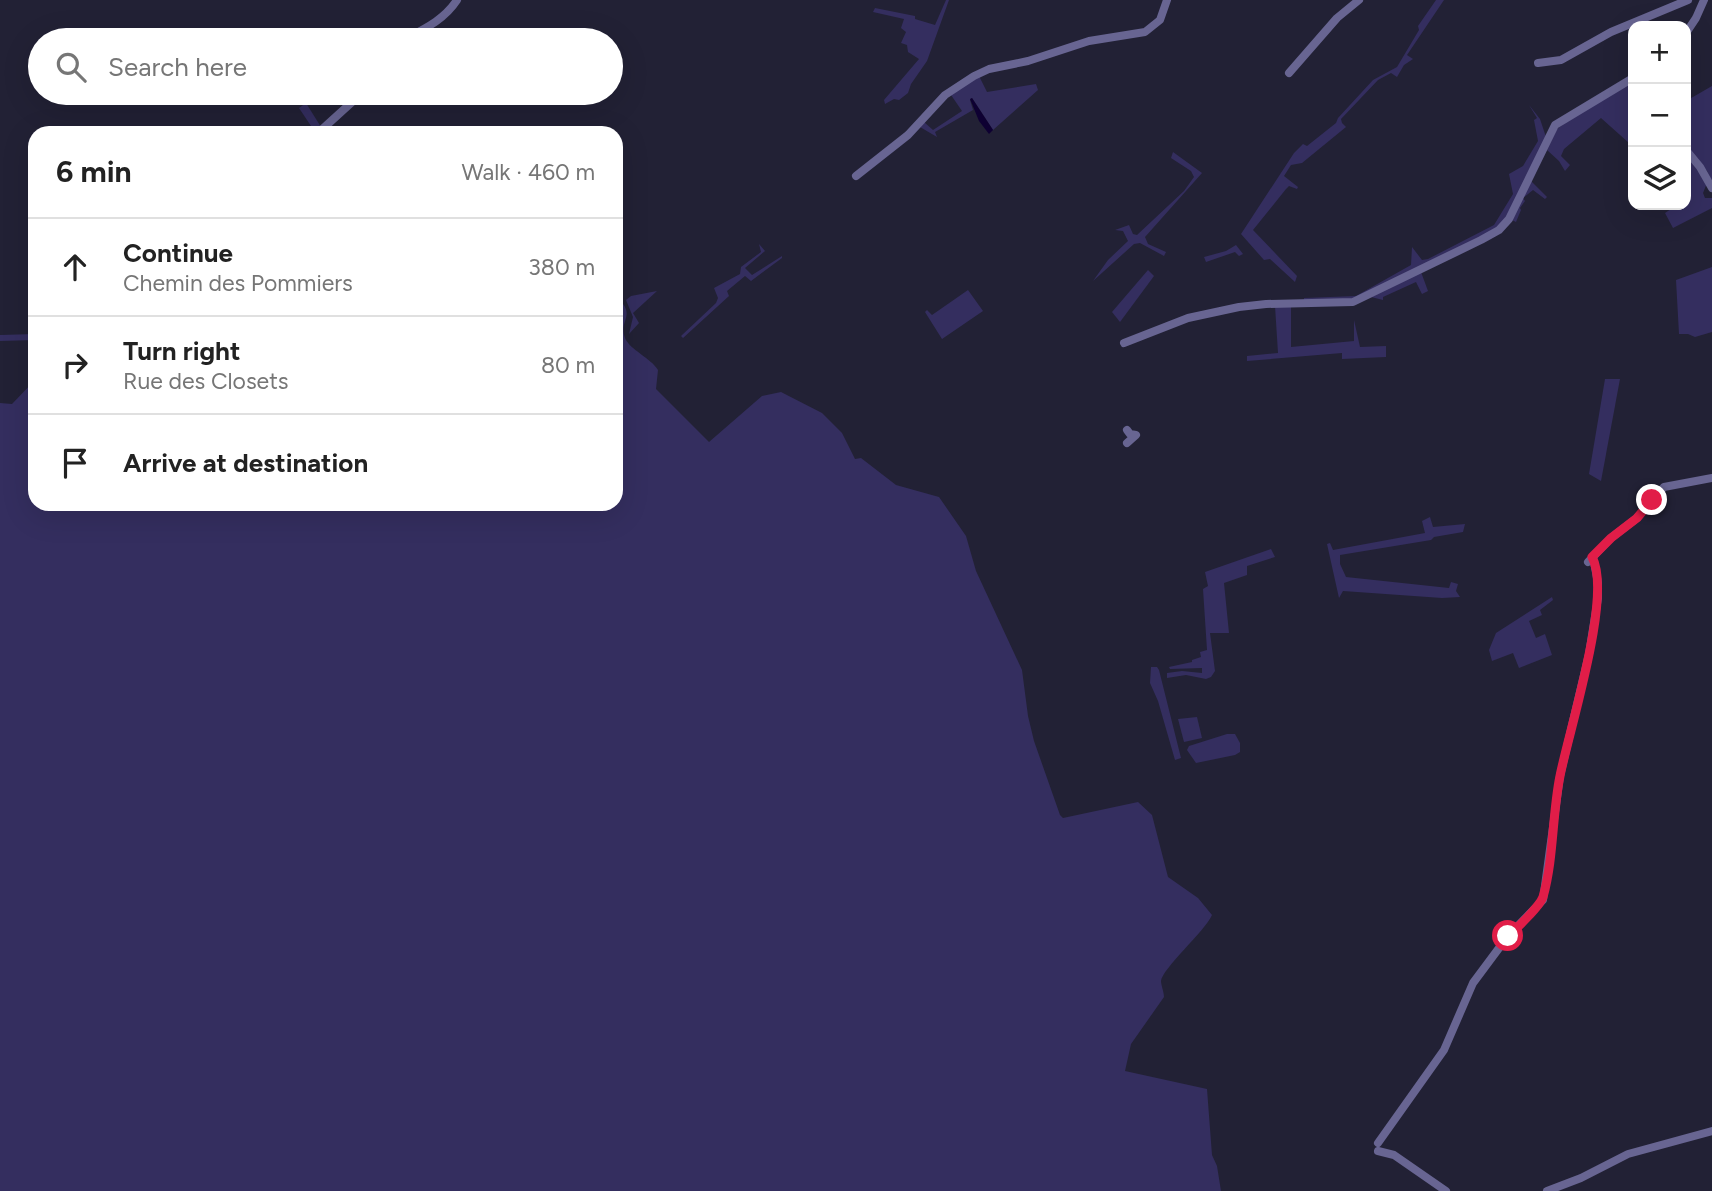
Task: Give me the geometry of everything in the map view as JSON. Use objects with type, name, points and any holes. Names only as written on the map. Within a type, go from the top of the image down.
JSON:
[{"type":"street","points":[[425,28],[441,19],[457,0]]},
{"type":"street","points":[[856,176],[908,135],[945,95],[961,83],[989,69],[1028,61],[1079,43],[1145,32],[1160,20],[1167,0]]},
{"type":"street","points":[[1289,73],[1337,18],[1359,0]]},
{"type":"street","points":[[1538,63],[1561,60],[1611,32],[1688,0]]},
{"type":"street","points":[[1691,26],[1704,0]]},
{"type":"street","points":[[1124,343],[1162,327],[1212,312],[1266,304],[1353,302],[1493,234],[1509,219],[1555,125],[1628,84]]},
{"type":"street","points":[[326,126],[349,105]]},
{"type":"street","points":[[1691,156],[1712,188]]},
{"type":"street","points":[[1127,430],[1130,435],[1136,435],[1127,443]]},
{"type":"street","points":[[1446,1191],[1378,1147],[1444,1050],[1473,983],[1508,936],[1543,900],[1560,776],[1589,654],[1598,598],[1596,568],[1590,559],[1637,518],[1664,487],[1712,478]]},
{"type":"street","points":[[1547,1191],[1581,1178],[1628,1154],[1712,1132]]},
{"type":"shaded area","points":[[946,0],[949,0],[927,61],[908,93],[899,100],[894,99],[885,104],[884,100],[919,59],[908,52],[907,45],[901,43],[906,32],[901,28],[904,19],[873,12],[875,8],[915,16],[915,19],[935,25]]},
{"type":"shaded area","points":[[1436,0],[1444,0],[1407,55],[1413,59],[1404,65],[1397,77],[1391,73],[1378,80],[1341,119],[1346,127],[1302,163],[1291,165],[1284,176],[1298,187],[1297,189],[1289,186],[1253,230],[1297,276],[1295,282],[1270,259],[1264,260],[1241,234],[1294,153],[1336,123],[1373,80],[1397,67],[1419,30],[1418,26]]},
{"type":"shaded area","points":[[979,76],[987,92],[1036,84],[1038,90],[993,130],[972,98],[970,100],[973,110],[935,132],[937,137],[920,127],[924,122],[933,130],[962,111],[951,95]]},
{"type":"shaded area","points":[[1628,85],[1628,142],[1601,118],[1564,149],[1561,156],[1570,165],[1565,171],[1547,150],[1557,129],[1578,113]]},
{"type":"shaded area","points":[[1712,86],[1712,179],[1691,152],[1691,98]]},
{"type":"shaded area","points":[[972,98],[993,130],[989,134],[979,121],[970,99]]},
{"type":"shaded area","points":[[307,105],[320,126],[311,126],[299,108]]},
{"type":"shaded area","points":[[1529,105],[1540,119],[1546,137],[1507,218],[1492,232],[1353,300],[1304,300],[1356,296],[1411,265],[1412,247],[1422,260],[1428,259],[1494,225],[1513,194],[1509,174],[1523,166],[1538,141],[1534,120],[1537,118]]},
{"type":"shaded area","points":[[1173,152],[1202,173],[1145,237],[1148,244],[1166,252],[1164,256],[1140,243],[1134,244],[1093,281],[1108,260],[1128,241],[1123,231],[1115,230],[1129,225],[1133,234],[1137,235],[1184,191],[1194,177],[1191,171],[1171,158]]},
{"type":"shaded area","points":[[1691,161],[1707,183],[1703,193],[1705,198],[1712,198],[1712,208],[1673,228],[1665,213],[1670,210],[1691,210]]},
{"type":"shaded area","points":[[1531,181],[1547,197],[1545,199],[1533,190],[1523,198],[1525,201],[1516,222],[1512,220]]},
{"type":"shaded area","points":[[759,244],[765,251],[745,268],[752,275],[782,258],[751,281],[745,276],[727,291],[729,296],[683,338],[681,336],[716,303],[718,298],[714,288],[740,274],[741,267],[761,252]]},
{"type":"shaded area","points":[[1236,245],[1243,254],[1239,256],[1235,252],[1206,262],[1204,257],[1226,251]]},
{"type":"shaded area","points":[[1712,267],[1712,332],[1695,337],[1679,334],[1676,280]]},
{"type":"shaded area","points":[[1148,270],[1154,276],[1120,322],[1112,312]]},
{"type":"shaded area","points":[[1421,272],[1428,291],[1422,294],[1416,282],[1383,297],[1383,300],[1371,297]]},
{"type":"shaded area","points":[[968,290],[983,311],[942,339],[925,312],[927,310],[932,315]]},
{"type":"shaded area","points":[[657,291],[633,313],[639,323],[629,334],[633,317],[626,300],[631,296]]},
{"type":"shaded area","points":[[623,304],[627,313],[625,338],[658,370],[656,389],[709,442],[762,396],[781,392],[822,413],[842,433],[855,459],[861,458],[896,485],[939,497],[966,536],[976,571],[1022,670],[1034,741],[1060,815],[1063,818],[1138,802],[1152,815],[1168,877],[1198,898],[1212,915],[1163,975],[1161,981],[1164,997],[1131,1044],[1125,1071],[1207,1089],[1212,1155],[1217,1166],[1221,1191],[0,1191],[0,403],[12,404],[28,387],[28,511],[623,511]]},
{"type":"shaded area","points":[[1291,305],[1291,347],[1354,341],[1354,320],[1360,347],[1386,346],[1386,357],[1342,359],[1342,353],[1247,361],[1247,356],[1278,353],[1275,306]]},
{"type":"shaded area","points":[[28,334],[28,340],[0,341],[0,335]]},
{"type":"shaded area","points":[[1605,379],[1620,379],[1601,481],[1589,474]]},
{"type":"shaded area","points":[[1430,517],[1433,527],[1465,524],[1463,532],[1340,555],[1340,564],[1346,577],[1449,588],[1451,582],[1458,584],[1456,591],[1460,597],[1343,591],[1339,598],[1327,544],[1330,543],[1333,550],[1425,533],[1422,521]]},
{"type":"shaded area","points":[[1271,549],[1275,557],[1247,566],[1247,575],[1224,583],[1229,633],[1210,633],[1215,671],[1211,677],[1206,679],[1186,675],[1167,678],[1167,673],[1202,673],[1202,668],[1169,667],[1192,662],[1201,657],[1200,652],[1207,650],[1203,589],[1208,586],[1205,572]]},
{"type":"shaded area","points":[[1552,597],[1553,600],[1540,610],[1542,615],[1529,621],[1536,638],[1545,634],[1552,655],[1519,668],[1513,653],[1492,661],[1489,650],[1496,633]]},
{"type":"shaded area","points":[[1151,667],[1157,667],[1159,670],[1181,758],[1175,760],[1150,683]]},
{"type":"shaded area","points":[[1197,717],[1202,738],[1184,742],[1178,719]]},
{"type":"shaded area","points":[[1235,734],[1240,743],[1240,752],[1235,755],[1196,763],[1187,750],[1189,746]]},
{"type":"route","points":[[1508,936],[1543,900],[1560,776],[1589,654],[1598,598],[1595,561],[1592,557],[1637,518],[1652,500]]}]
